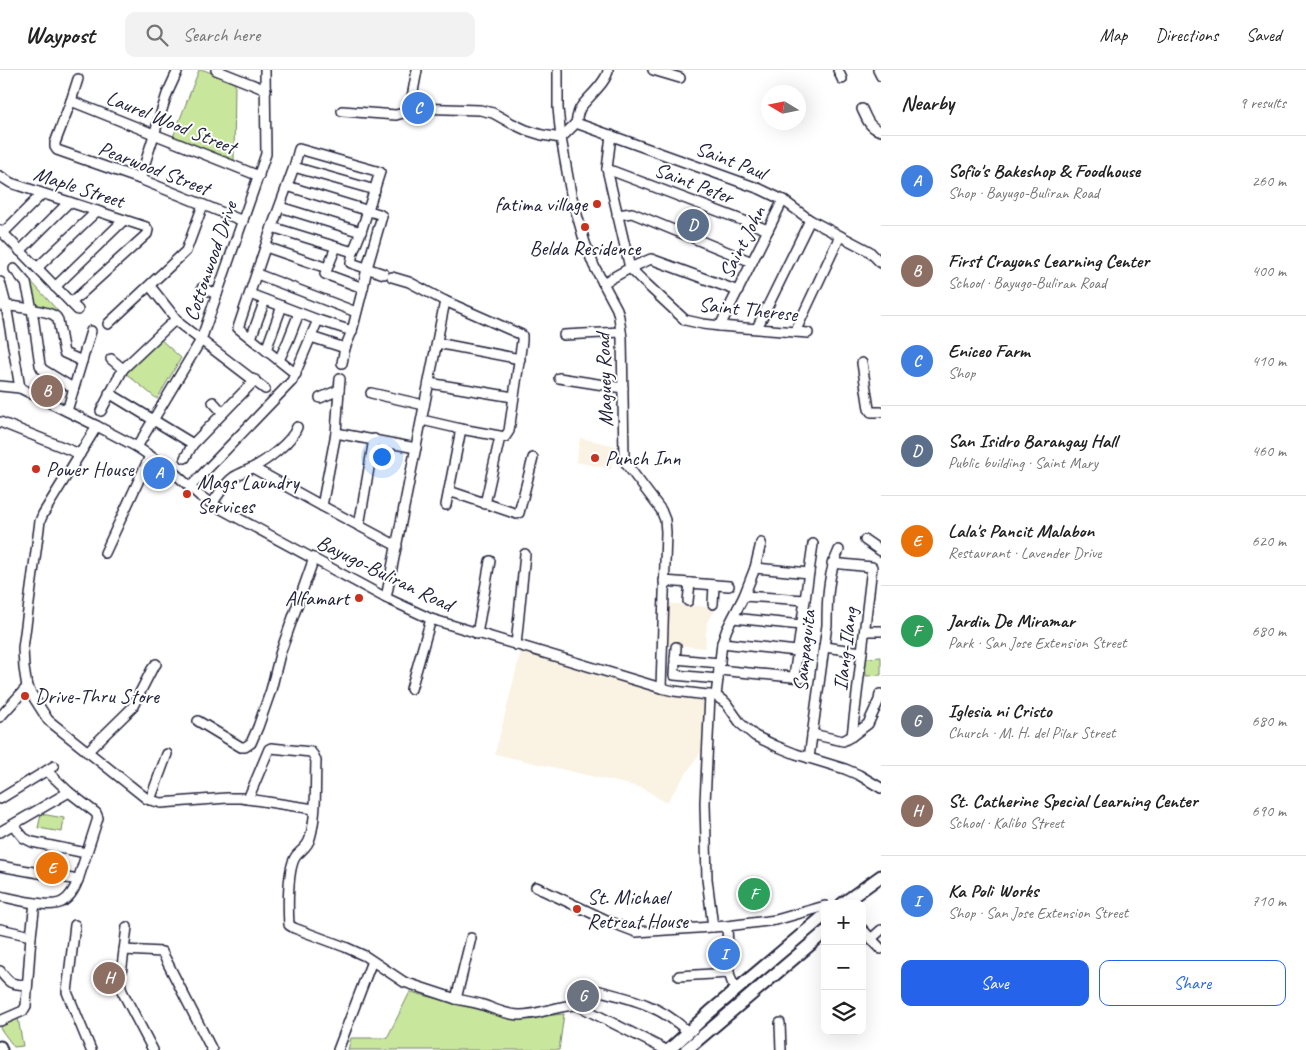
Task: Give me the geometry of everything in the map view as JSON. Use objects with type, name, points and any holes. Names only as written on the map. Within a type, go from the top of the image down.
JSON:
[{"type":"main road","points":[[848,900],[880,877]]},
{"type":"main road","points":[[859,900],[880,877]]},
{"type":"main road","points":[[668,1050],[821,919]]},
{"type":"main road","points":[[686,1050],[821,935]]},
{"type":"street","points":[[140,179],[167,94],[178,70]]},
{"type":"street","points":[[216,70],[266,90]]},
{"type":"street","name":"Cottonwood Drive","points":[[137,447],[201,340],[259,176],[266,154],[265,70]]},
{"type":"street","points":[[413,108],[412,97],[417,70]]},
{"type":"street","name":"Maguey Road","points":[[558,70],[558,108],[561,138],[571,194],[585,243],[594,266],[617,309],[622,332],[624,457],[627,465],[661,510],[665,520],[661,688]]},
{"type":"street","points":[[342,111],[396,115],[413,108],[480,110],[493,113],[526,130],[561,138],[576,123],[580,109],[606,79],[608,70]]},
{"type":"street","points":[[652,70],[680,78]]},
{"type":"street","points":[[878,70],[881,76]]},
{"type":"street","points":[[71,102],[78,79]]},
{"type":"street","name":"Laurel Wood Street","points":[[71,102],[259,176]]},
{"type":"street","name":"Pearwood Street","points":[[71,102],[54,143],[57,150],[140,179],[243,220]]},
{"type":"street","points":[[862,109],[872,127],[881,131]]},
{"type":"street","name":"Saint Paul","points":[[576,123],[760,189],[783,200],[810,220],[870,251],[881,263]]},
{"type":"street","points":[[611,135],[607,169],[630,268]]},
{"type":"street","points":[[296,374],[238,328],[299,150],[380,172],[351,263],[409,282],[445,301],[522,335],[508,434],[505,437],[422,420]]},
{"type":"street","points":[[294,167],[374,190]]},
{"type":"street","name":"Saint Peter","points":[[607,169],[768,230]]},
{"type":"street","name":"Maple Street","points":[[0,176],[11,183],[146,227],[148,230],[147,234],[71,303]]},
{"type":"street","points":[[287,186],[380,214],[382,218],[342,363]]},
{"type":"street","points":[[42,194],[1,231],[78,310]]},
{"type":"street","name":"Saint John","points":[[720,326],[783,200]]},
{"type":"street","points":[[20,251],[69,202]]},
{"type":"street","points":[[108,324],[186,251],[203,205]]},
{"type":"street","points":[[280,207],[361,232]]},
{"type":"street","points":[[36,268],[97,211]]},
{"type":"street","points":[[617,215],[632,213],[752,262]]},
{"type":"street","points":[[55,287],[124,220]]},
{"type":"street","points":[[757,328],[810,220]]},
{"type":"street","points":[[272,227],[353,252]]},
{"type":"street","points":[[795,332],[840,236]]},
{"type":"street","points":[[266,247],[327,268]]},
{"type":"street","points":[[336,247],[325,274],[363,288]]},
{"type":"street","points":[[603,283],[651,259],[738,291]]},
{"type":"street","name":"Saint Therese","points":[[630,268],[685,320],[720,326],[808,333]]},
{"type":"street","points":[[14,269],[26,283],[32,309],[40,365],[42,369],[73,388]]},
{"type":"street","points":[[257,274],[356,312]]},
{"type":"street","points":[[0,282],[3,306],[20,388]]},
{"type":"street","points":[[150,286],[180,324],[265,389]]},
{"type":"street","points":[[202,288],[217,294]]},
{"type":"street","points":[[250,294],[352,331]]},
{"type":"street","points":[[252,338],[265,300]]},
{"type":"street","points":[[386,598],[445,301]]},
{"type":"street","points":[[3,306],[32,309],[57,317],[64,353],[82,361]]},
{"type":"street","points":[[266,350],[282,306]]},
{"type":"street","points":[[279,360],[299,313]]},
{"type":"street","points":[[101,411],[123,369],[176,319]]},
{"type":"street","points":[[191,486],[292,381],[318,320]]},
{"type":"street","points":[[67,412],[91,331]]},
{"type":"street","points":[[564,335],[622,332]]},
{"type":"street","points":[[311,338],[346,348]]},
{"type":"street","points":[[437,343],[520,359]]},
{"type":"street","points":[[111,359],[123,369]]},
{"type":"street","points":[[862,363],[869,409],[871,412],[881,412]]},
{"type":"street","points":[[559,378],[623,388]]},
{"type":"street","points":[[322,506],[336,433],[340,379]]},
{"type":"street","points":[[185,458],[193,444],[255,380]]},
{"type":"street","points":[[429,383],[513,397]]},
{"type":"street","name":"Bayugo-Buliran Road","points":[[0,386],[20,388],[137,447],[171,470],[200,496],[212,504],[386,598],[431,619],[661,688],[713,695]]},
{"type":"street","points":[[320,398],[340,390]]},
{"type":"street","points":[[109,393],[193,444]]},
{"type":"street","points":[[371,393],[424,405]]},
{"type":"street","points":[[213,402],[223,413]]},
{"type":"street","points":[[0,422],[80,454]]},
{"type":"street","points":[[97,426],[40,521],[23,648],[27,686],[48,720],[147,799],[161,803],[228,798],[248,799],[314,810]]},
{"type":"street","points":[[212,504],[225,484],[254,468],[286,443],[295,433],[297,427]]},
{"type":"street","points":[[446,505],[460,429]]},
{"type":"street","points":[[336,433],[416,448]]},
{"type":"street","points":[[485,504],[500,437]]},
{"type":"street","points":[[359,526],[374,439]]},
{"type":"street","points":[[105,553],[150,456]]},
{"type":"street","points":[[449,492],[517,514],[519,513],[533,458]]},
{"type":"street","points":[[254,468],[397,546]]},
{"type":"street","points":[[865,540],[881,551]]},
{"type":"street","points":[[713,927],[708,879],[705,803],[713,695],[719,671],[722,643],[755,568],[761,543]]},
{"type":"street","points":[[676,647],[674,675],[719,671],[798,678],[797,651],[813,544]]},
{"type":"street","name":"Sampaguita","points":[[809,758],[827,624],[829,584],[832,563],[838,550]]},
{"type":"street","points":[[516,645],[525,554]]},
{"type":"street","points":[[198,721],[241,747],[245,748],[251,743],[271,690],[280,654],[314,558]]},
{"type":"street","points":[[477,634],[490,561]]},
{"type":"street","name":"Ilang-Ilang","points":[[832,563],[872,567],[852,736]]},
{"type":"street","points":[[755,568],[809,573]]},
{"type":"street","points":[[664,581],[729,586]]},
{"type":"street","points":[[688,601],[690,583]]},
{"type":"street","points":[[713,604],[714,585]]},
{"type":"street","points":[[744,596],[805,600]]},
{"type":"street","points":[[733,618],[801,625]]},
{"type":"street","points":[[411,689],[431,619]]},
{"type":"street","points":[[865,631],[881,631]]},
{"type":"street","points":[[722,643],[797,651]]},
{"type":"street","points":[[824,647],[862,652]]},
{"type":"street","points":[[675,659],[719,671]]},
{"type":"street","points":[[88,752],[132,708],[156,664]]},
{"type":"street","points":[[0,717],[27,686]]},
{"type":"street","points":[[812,734],[843,740],[852,736],[868,724],[880,694]]},
{"type":"street","points":[[713,695],[726,703],[741,724],[755,736],[809,758],[845,768],[881,788]]},
{"type":"street","points":[[248,799],[269,749],[311,752],[314,756],[316,761],[314,810],[310,840],[304,850],[296,856],[292,865],[289,887],[289,925],[294,928],[364,956],[404,982],[456,999],[482,1005],[502,1013],[521,1015],[577,1004],[668,1050]]},
{"type":"street","points":[[150,800],[167,754]]},
{"type":"street","points":[[0,799],[50,769],[69,792],[96,813],[98,818],[75,888],[63,902],[54,904],[35,903],[0,896]]},
{"type":"street","points":[[0,832],[69,792]]},
{"type":"street","points":[[13,825],[24,838],[32,842],[86,853]]},
{"type":"street","points":[[0,866],[78,880]]},
{"type":"street","points":[[536,887],[636,932],[727,926],[776,920],[821,907]]},
{"type":"street","points":[[0,1021],[23,1011],[26,1006],[35,903]]},
{"type":"street","points":[[75,925],[66,992],[91,1050]]},
{"type":"street","points":[[727,926],[729,973],[732,982],[738,989]]},
{"type":"street","points":[[127,927],[120,982],[122,991],[153,1050]]},
{"type":"street","points":[[0,929],[31,936]]},
{"type":"street","points":[[872,938],[881,930]]},
{"type":"street","points":[[866,933],[881,949]]},
{"type":"street","points":[[456,999],[471,938]]},
{"type":"street","points":[[124,950],[162,952],[212,1050]]},
{"type":"street","points":[[338,1050],[372,961]]},
{"type":"street","points":[[0,971],[8,982],[27,985]]},
{"type":"street","points":[[679,976],[729,973]]},
{"type":"street","points":[[596,990],[638,1001],[680,1024],[688,1032]]},
{"type":"street","points":[[780,1024],[781,1050]]},
{"type":"shaded area","points":[[580,438],[616,446],[611,469],[576,462]]},
{"type":"shaded area","points":[[666,603],[717,608],[707,622],[705,648],[665,644]]},
{"type":"shaded area","points":[[521,651],[706,698],[703,749],[666,803],[643,788],[495,754]]},
{"type":"green space","points":[[199,70],[204,70],[235,82],[234,161],[173,137]]},
{"type":"green space","points":[[30,280],[58,311],[36,306]]},
{"type":"green space","points":[[159,338],[181,358],[157,399],[124,372]]},
{"type":"green space","points":[[881,657],[881,675],[866,676],[865,658]]},
{"type":"green space","points":[[41,814],[64,818],[62,832],[38,828]]},
{"type":"green space","points":[[410,992],[516,1019],[564,1014],[559,1050],[348,1050],[351,1038],[387,1038]]},
{"type":"green space","points":[[18,1018],[23,1046],[14,1047],[0,1028],[1,1024]]},
{"type":"place","name":"Eniceo Farm","points":[[418,108]]},
{"type":"place","name":"fatima village","points":[[597,204]]},
{"type":"place","name":"San Isidro Barangay Hall","points":[[693,225]]},
{"type":"place","name":"Belda Residence","points":[[585,227]]},
{"type":"place","name":"First Crayons Learning Center","points":[[47,391]]},
{"type":"place","name":"Punch Inn","points":[[595,458]]},
{"type":"place","name":"Power House","points":[[36,469]]},
{"type":"place","name":"Sofio's Bakeshop & Foodhouse","points":[[159,473]]},
{"type":"place","name":"Mags Laundry Services","points":[[187,494]]},
{"type":"place","name":"Alfamart","points":[[359,598]]},
{"type":"place","name":"Drive-Thru Store","points":[[25,696]]},
{"type":"place","name":"Lala's Pancit Malabon","points":[[52,868]]},
{"type":"place","name":"Jardin De Miramar","points":[[754,894]]},
{"type":"place","name":"St. Michael Retreat House","points":[[577,909]]},
{"type":"place","name":"Ka Poli Works","points":[[724,954]]},
{"type":"place","name":"St. Catherine Special Learning Center","points":[[109,978]]},
{"type":"place","name":"Iglesia ni Cristo","points":[[583,996]]}]
